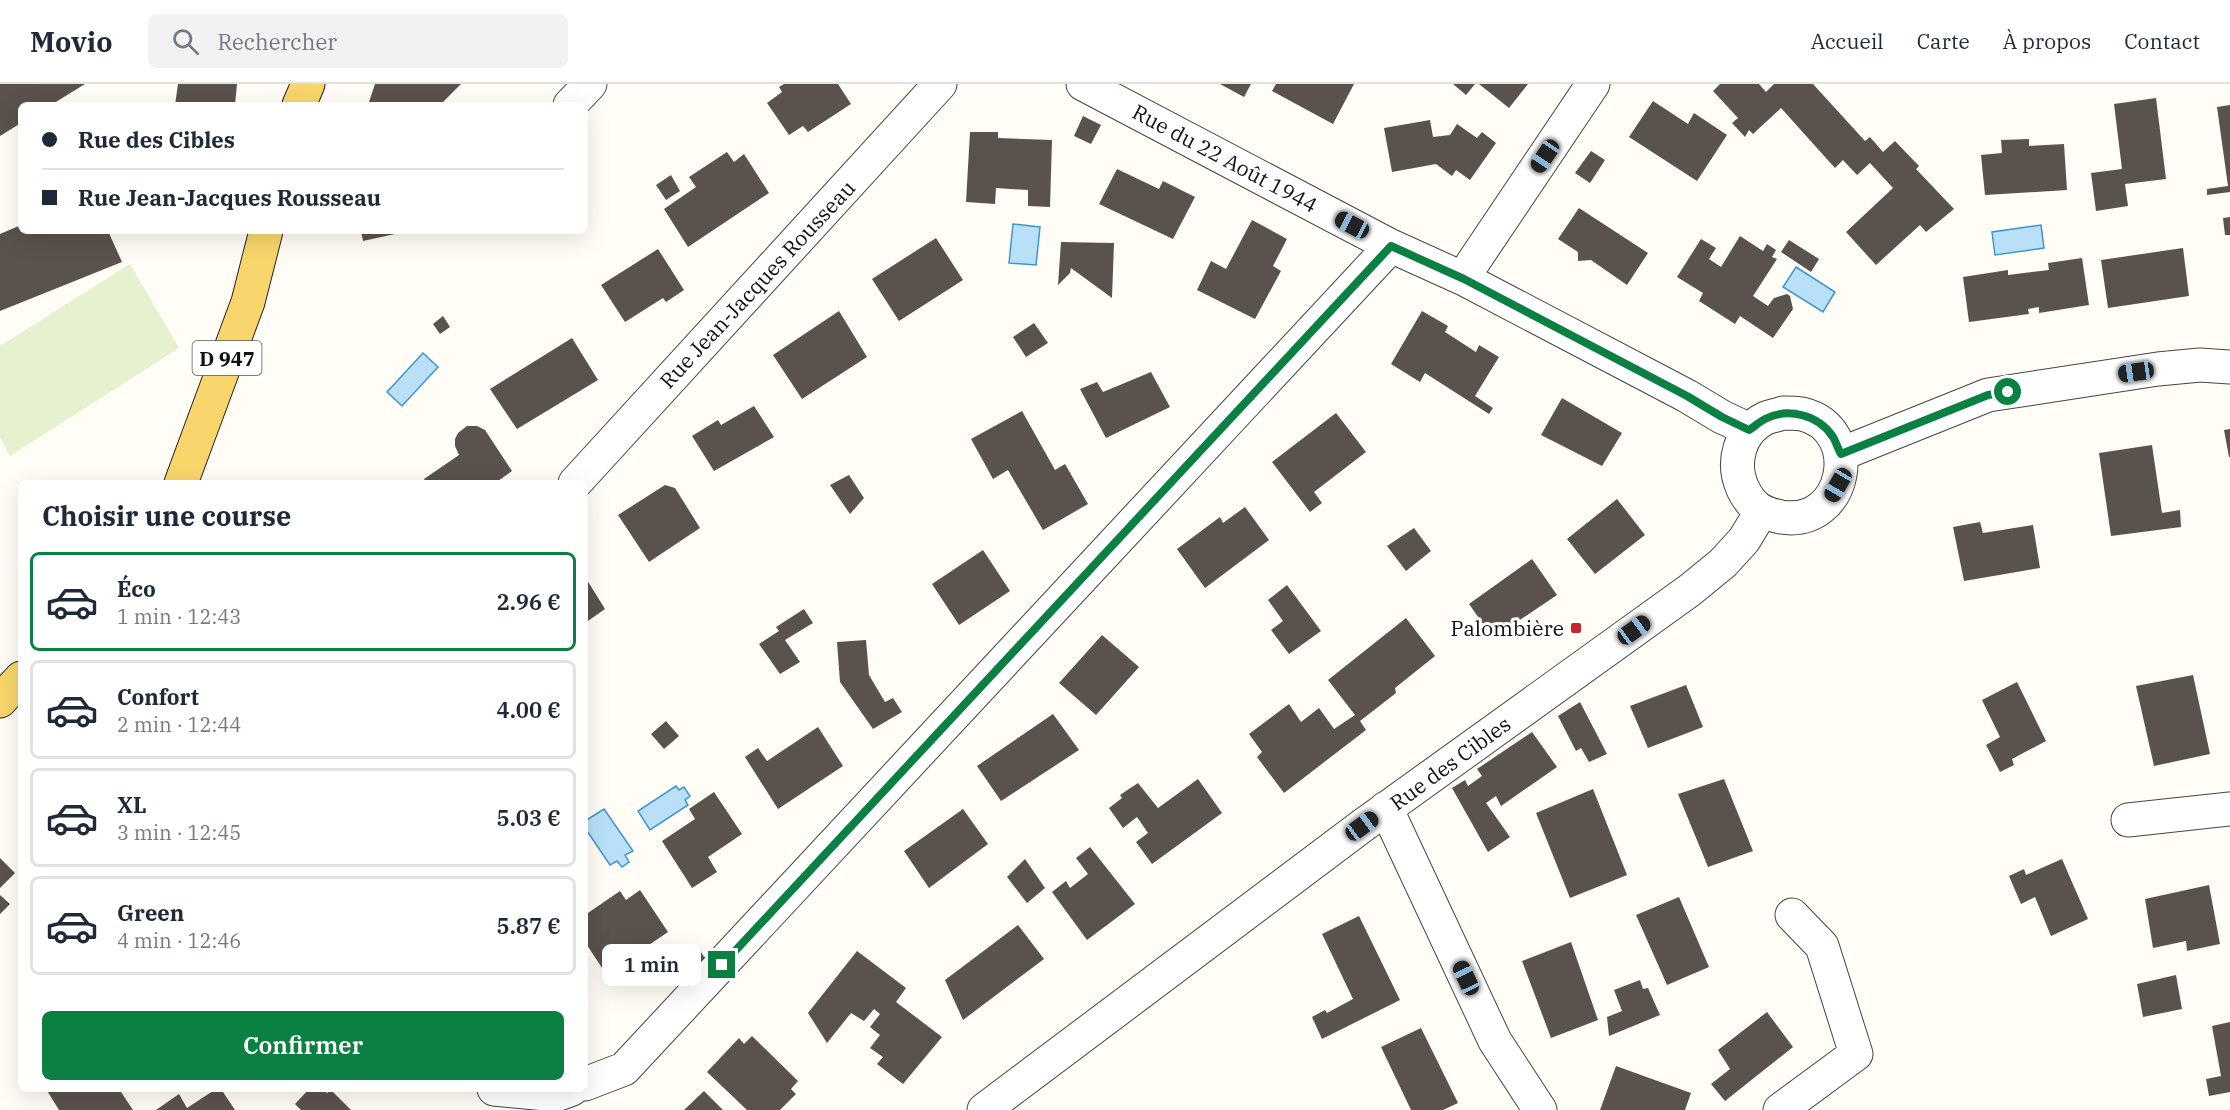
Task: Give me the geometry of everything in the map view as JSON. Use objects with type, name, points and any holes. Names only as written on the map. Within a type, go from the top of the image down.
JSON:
[{"type":"main road","points":[[300,102],[308,84]]},
{"type":"main road","name":"D 947","points":[[182,480],[248,302],[265,234]]},
{"type":"main road","points":[[0,701],[18,681]]},
{"type":"street","points":[[573,102],[590,84]]},
{"type":"street","name":"Rue Jean-Jacques Rousseau","points":[[577,480],[940,84]]},
{"type":"street","name":"Rue du 22 Août 1944","points":[[1083,84],[1391,246],[1464,279],[1749,430]]},
{"type":"street","points":[[1464,279],[1593,84]]},
{"type":"street","points":[[588,1083],[624,1070],[1391,246]]},
{"type":"street","points":[[1841,454],[1988,395],[2158,369],[2200,365],[2230,367]]},
{"type":"street","points":[[1783,413],[1803,414],[1820,423],[1833,436],[1841,454],[1842,470],[1838,485],[1830,499],[1818,509],[1804,516],[1788,518],[1761,512],[1746,495],[1738,480],[1737,463],[1740,445],[1749,430],[1765,418],[1783,413]]},
{"type":"street","name":"Rue des Cibles","points":[[984,1110],[1386,808],[1689,590],[1723,563],[1744,540],[1761,512]]},
{"type":"street","points":[[1386,808],[1495,1041],[1540,1110]]},
{"type":"street","points":[[2128,820],[2230,809]]},
{"type":"street","points":[[1780,1110],[1856,1054],[1822,946],[1792,915]]},
{"type":"street","points":[[525,1092],[556,1095],[564,1092]]},
{"type":"green space","points":[[130,264],[179,348],[10,456],[0,438],[0,346]]},
{"type":"water","points":[[1013,224],[1040,227],[1036,265],[1009,263]]},
{"type":"water","points":[[2041,225],[2044,248],[1995,255],[1992,232]]},
{"type":"water","points":[[1796,267],[1835,292],[1823,312],[1783,287]]},
{"type":"water","points":[[423,353],[438,367],[402,406],[387,392]]},
{"type":"water","points":[[676,786],[679,790],[684,787],[690,796],[685,800],[688,805],[650,830],[638,811]]},
{"type":"water","points":[[604,809],[633,851],[625,855],[629,862],[622,867],[617,861],[610,865],[588,832],[588,819]]},
{"type":"building","points":[[0,84],[85,84],[56,102],[18,102],[18,125],[0,136]]},
{"type":"building","points":[[178,84],[237,84],[235,102],[175,102]]},
{"type":"building","points":[[375,84],[461,84],[443,102],[369,102]]},
{"type":"building","points":[[784,84],[838,84],[851,104],[808,132],[803,126],[789,135],[767,103],[782,92],[779,87]]},
{"type":"building","points":[[1220,84],[1251,84],[1244,97]]},
{"type":"building","points":[[1276,84],[1354,84],[1333,124],[1272,91]]},
{"type":"building","points":[[1453,84],[1475,84],[1466,95]]},
{"type":"building","points":[[1479,84],[1528,84],[1509,108]]},
{"type":"building","points":[[1720,84],[1759,84],[1766,92],[1774,84],[1813,84],[1865,141],[1870,137],[1883,152],[1895,141],[1919,166],[1916,169],[1954,209],[1926,232],[1920,225],[1876,265],[1846,232],[1893,188],[1870,163],[1857,175],[1843,160],[1835,168],[1781,108],[1753,134],[1749,130],[1745,137],[1732,123],[1738,118],[1713,91]]},
{"type":"building","points":[[2156,98],[2166,179],[2125,184],[2128,206],[2096,211],[2091,173],[2122,169],[2114,104]]},
{"type":"building","points":[[1653,101],[1688,124],[1694,113],[1727,135],[1697,181],[1629,137]]},
{"type":"building","points":[[2230,105],[2230,192],[2207,195],[2207,189],[2228,186],[2217,107]]},
{"type":"building","points":[[1083,116],[1101,125],[1091,144],[1074,136]]},
{"type":"building","points":[[1430,120],[1433,137],[1450,135],[1457,124],[1477,138],[1482,132],[1496,143],[1470,180],[1456,170],[1452,176],[1436,164],[1392,172],[1384,128]]},
{"type":"building","points":[[970,132],[998,132],[998,138],[1052,140],[1050,207],[1028,206],[1028,190],[996,188],[995,204],[966,202]]},
{"type":"building","points":[[2029,139],[2029,146],[2064,144],[2067,190],[1985,195],[1981,155],[2002,153],[2001,140]]},
{"type":"building","points":[[1591,151],[1605,160],[1590,183],[1575,173]]},
{"type":"building","points":[[727,152],[734,162],[744,154],[769,193],[688,247],[664,209],[696,187],[689,177]]},
{"type":"building","points":[[1117,169],[1159,189],[1163,181],[1195,197],[1173,239],[1099,204]]},
{"type":"building","points":[[671,175],[680,191],[666,200],[656,185]]},
{"type":"building","points":[[1579,208],[1648,253],[1627,285],[1591,260],[1578,261],[1578,252],[1558,239]]},
{"type":"building","points":[[2230,217],[2230,235],[2225,235],[2223,218]]},
{"type":"building","points":[[1252,220],[1287,239],[1273,266],[1281,271],[1255,319],[1197,290],[1211,261],[1226,269]]},
{"type":"building","points":[[18,226],[18,234],[109,234],[122,262],[0,311],[0,234]]},
{"type":"building","points":[[362,234],[395,234],[363,241]]},
{"type":"building","points":[[1740,236],[1763,251],[1767,244],[1776,250],[1772,257],[1777,259],[1753,296],[1768,306],[1774,298],[1787,294],[1790,296],[1793,309],[1773,338],[1740,316],[1735,324],[1699,301],[1703,293],[1677,277],[1701,239],[1716,248],[1709,259],[1721,267]]},
{"type":"building","points":[[936,238],[963,280],[899,321],[872,279]]},
{"type":"building","points":[[1789,240],[1819,259],[1811,272],[1781,252]]},
{"type":"building","points":[[1061,242],[1114,243],[1112,298],[1071,268],[1070,273],[1058,285]]},
{"type":"building","points":[[2183,248],[2189,296],[2108,308],[2101,260]]},
{"type":"building","points":[[658,249],[684,290],[666,302],[663,298],[625,322],[601,285]]},
{"type":"building","points":[[2082,258],[2089,305],[2039,313],[2039,307],[2028,309],[2029,314],[1969,322],[1963,277],[2008,270],[2008,275],[2049,270],[2048,263]]},
{"type":"building","points":[[839,311],[867,357],[802,399],[773,355]]},
{"type":"building","points":[[1422,311],[1448,326],[1445,332],[1476,352],[1479,345],[1499,357],[1475,396],[1493,408],[1489,414],[1425,373],[1420,382],[1391,364]]},
{"type":"building","points":[[443,316],[450,327],[440,334],[433,324]]},
{"type":"building","points":[[1034,323],[1048,343],[1026,357],[1013,337]]},
{"type":"building","points":[[572,338],[598,380],[517,429],[490,389]]},
{"type":"building","points":[[1151,372],[1170,407],[1106,438],[1080,389],[1097,382],[1103,392]]},
{"type":"building","points":[[1562,398],[1622,433],[1602,466],[1541,435]]},
{"type":"building","points":[[754,406],[774,437],[714,471],[692,436],[718,420],[721,425]]},
{"type":"building","points":[[1022,411],[1055,470],[1065,464],[1088,504],[1043,530],[1008,470],[993,479],[971,439]]},
{"type":"building","points":[[1336,413],[1366,452],[1314,492],[1322,503],[1310,512],[1272,462]]},
{"type":"building","points":[[467,426],[477,426],[485,430],[512,471],[499,480],[424,480],[459,455],[455,446],[458,433]]},
{"type":"building","points":[[2230,429],[2230,457],[2229,457],[2224,430]]},
{"type":"building","points":[[2152,445],[2162,513],[2180,510],[2181,527],[2111,536],[2099,453]]},
{"type":"building","points":[[849,475],[864,498],[850,514],[830,485]]},
{"type":"building","points":[[665,485],[675,488],[700,528],[649,562],[618,515]]},
{"type":"building","points":[[1617,499],[1645,535],[1595,574],[1567,539]]},
{"type":"building","points":[[1245,507],[1269,540],[1205,588],[1177,549],[1220,517],[1223,523]]},
{"type":"building","points":[[1980,522],[1983,533],[2033,525],[2040,568],[1964,581],[1953,527]]},
{"type":"building","points":[[1414,528],[1431,551],[1406,571],[1387,546]]},
{"type":"building","points":[[983,550],[1010,591],[959,625],[932,584]]},
{"type":"building","points":[[1532,559],[1557,595],[1493,638],[1469,604]]},
{"type":"building","points":[[588,582],[605,609],[588,621]]},
{"type":"building","points":[[1287,585],[1321,631],[1289,654],[1271,630],[1283,621],[1268,600]]},
{"type":"building","points":[[804,609],[813,623],[785,640],[800,662],[780,674],[759,644],[779,631],[776,627]]},
{"type":"building","points":[[1406,618],[1435,656],[1395,688],[1396,693],[1360,721],[1366,730],[1284,793],[1257,757],[1262,752],[1249,734],[1289,704],[1301,722],[1319,708],[1334,729],[1355,715],[1328,680]]},
{"type":"building","points":[[1102,635],[1139,667],[1096,715],[1059,683]]},
{"type":"building","points":[[866,640],[869,675],[885,702],[893,698],[902,712],[873,729],[840,682],[837,642]]},
{"type":"building","points":[[2193,675],[2210,754],[2154,766],[2136,686]]},
{"type":"building","points":[[2017,682],[2046,741],[2012,759],[2014,765],[2000,772],[1986,745],[2000,737],[1982,700]]},
{"type":"building","points":[[1686,685],[1703,727],[1648,748],[1630,706]]},
{"type":"building","points":[[1580,702],[1607,754],[1589,762],[1581,748],[1576,751],[1558,716]]},
{"type":"building","points":[[1053,714],[1079,750],[1001,801],[977,766]]},
{"type":"building","points":[[666,721],[679,736],[664,749],[651,734]]},
{"type":"building","points":[[818,727],[843,766],[778,809],[745,757],[758,748],[767,761]]},
{"type":"building","points":[[1532,732],[1557,767],[1501,806],[1496,796],[1486,803],[1510,837],[1488,852],[1452,788],[1465,780],[1468,786],[1482,776],[1477,769]]},
{"type":"building","points":[[1198,779],[1222,813],[1152,864],[1136,842],[1148,833],[1137,817],[1123,828],[1109,808],[1122,798],[1120,795],[1138,783],[1158,808]]},
{"type":"building","points":[[1724,779],[1753,851],[1708,867],[1678,794]]},
{"type":"building","points":[[1593,789],[1627,875],[1570,898],[1536,813]]},
{"type":"building","points":[[714,792],[742,834],[708,857],[717,872],[692,888],[662,841],[695,819],[689,809]]},
{"type":"building","points":[[963,809],[988,844],[929,888],[904,851]]},
{"type":"building","points":[[1090,847],[1135,904],[1087,940],[1052,892],[1066,881],[1070,888],[1088,874],[1076,858]]},
{"type":"building","points":[[0,858],[15,873],[0,888]]},
{"type":"building","points":[[1025,859],[1045,888],[1027,903],[1007,877]]},
{"type":"building","points":[[2062,859],[2088,919],[2051,936],[2035,897],[2021,904],[2009,876],[2024,869],[2026,875]]},
{"type":"building","points":[[2209,885],[2220,944],[2187,951],[2186,941],[2153,948],[2145,899]]},
{"type":"building","points":[[640,890],[668,932],[606,974],[588,947],[588,913],[620,891],[626,900]]},
{"type":"building","points":[[0,895],[10,904],[0,914]]},
{"type":"building","points":[[1679,897],[1709,967],[1667,985],[1636,915]]},
{"type":"building","points":[[1359,916],[1400,1000],[1322,1039],[1312,1017],[1325,1010],[1327,1013],[1353,999],[1322,934]]},
{"type":"building","points":[[1018,925],[1044,959],[963,1020],[945,980]]},
{"type":"building","points":[[1571,942],[1598,1020],[1551,1038],[1522,961]]},
{"type":"building","points":[[699,949],[706,960],[696,967],[689,956]]},
{"type":"building","points":[[857,951],[906,988],[896,1002],[942,1037],[903,1084],[877,1064],[883,1057],[870,1048],[880,1035],[870,1027],[880,1014],[874,1009],[864,1021],[851,1013],[827,1043],[808,1013]]},
{"type":"building","points":[[2176,975],[2182,1009],[2143,1017],[2137,984]]},
{"type":"building","points":[[1640,980],[1643,989],[1648,988],[1660,1015],[1609,1036],[1607,1017],[1622,1011],[1614,990]]},
{"type":"building","points":[[1767,1012],[1793,1047],[1725,1101],[1711,1084],[1730,1069],[1718,1050]]},
{"type":"building","points":[[2230,1022],[2230,1092],[2209,1096],[2206,1079],[2221,1076],[2212,1026]]},
{"type":"building","points":[[1421,1028],[1458,1103],[1443,1110],[1411,1110],[1381,1047]]},
{"type":"building","points":[[752,1036],[798,1081],[791,1089],[796,1094],[780,1110],[747,1110],[707,1072],[739,1038],[744,1044]]},
{"type":"building","points":[[1616,1066],[1691,1093],[1685,1110],[1600,1110]]},
{"type":"building","points":[[704,1091],[723,1110],[684,1110]]},
{"type":"building","points":[[48,1092],[121,1092],[133,1110],[59,1110]]},
{"type":"building","points":[[211,1092],[223,1092],[235,1110],[156,1110],[179,1094],[187,1108]]},
{"type":"building","points":[[306,1092],[333,1092],[351,1110],[301,1110],[295,1104]]},
{"type":"place","name":"Palombière","points":[[1576,628]]},
{"type":"route","points":[[722,965],[1391,246],[1464,279],[1749,430],[1765,418],[1783,413],[1803,414],[1820,423],[1833,436],[1841,454],[1988,395],[2008,392]]}]
